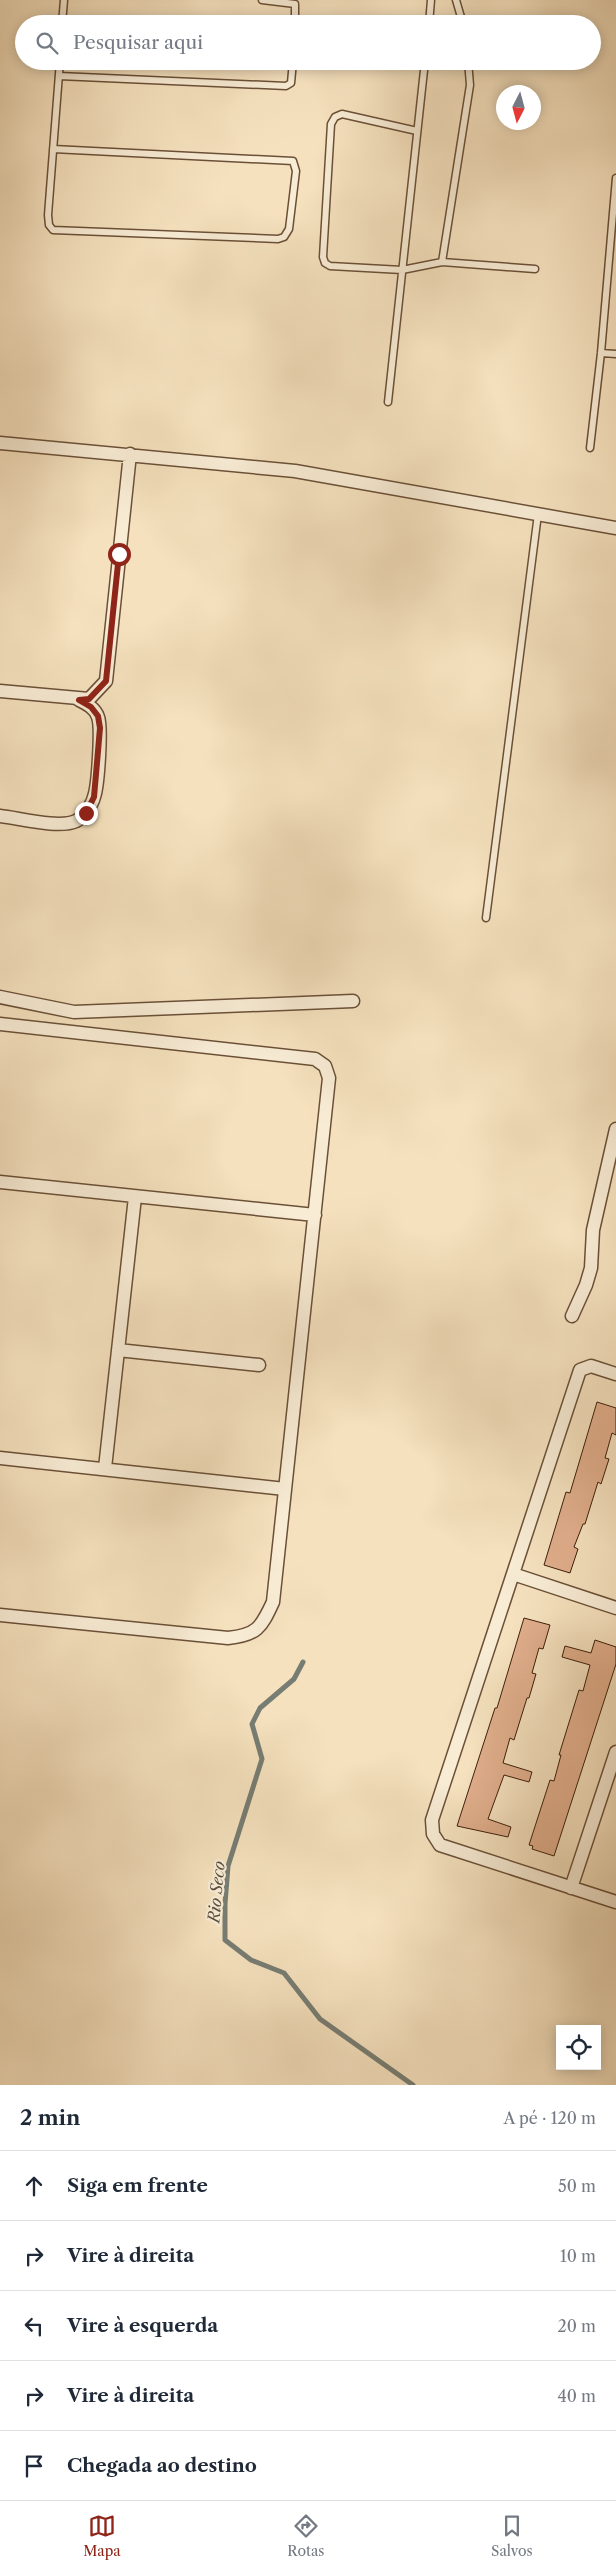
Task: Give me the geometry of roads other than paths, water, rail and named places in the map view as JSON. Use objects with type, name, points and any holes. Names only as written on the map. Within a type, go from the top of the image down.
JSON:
[{"type":"street","points":[[0,443],[295,471],[616,528]]},
{"type":"street","points":[[0,692],[79,700],[89,699],[106,681],[130,454]]},
{"type":"street","points":[[0,816],[61,824],[76,821],[86,813],[94,797],[100,728],[98,716],[91,707],[79,700]]},
{"type":"street","points":[[0,997],[74,1012],[353,1001]]},
{"type":"street","points":[[0,1024],[314,1059],[325,1066],[329,1078],[273,1602],[263,1624],[248,1636],[228,1638],[0,1615]]},
{"type":"street","points":[[572,1316],[586,1285],[591,1268],[593,1230],[612,1165],[616,1129]]},
{"type":"street","points":[[0,1182],[315,1215]]},
{"type":"street","points":[[105,1468],[135,1197]]},
{"type":"street","points":[[118,1350],[259,1365]]},
{"type":"street","points":[[616,1374],[591,1366],[580,1370],[432,1820],[433,1834],[440,1846],[616,1902]]},
{"type":"street","points":[[0,1458],[285,1489]]},
{"type":"street","points":[[513,1574],[616,1608]]},
{"type":"street","points":[[571,1888],[616,1752]]},
{"type":"lane","points":[[63,15],[64,0]]},
{"type":"lane","points":[[262,0],[295,4],[296,15]]},
{"type":"lane","points":[[430,15],[431,0]]},
{"type":"lane","points":[[456,0],[460,15]]},
{"type":"lane","points":[[53,149],[293,161],[296,171],[289,229],[284,236],[278,239],[53,230],[49,224],[48,215],[59,70]]},
{"type":"lane","points":[[58,76],[286,86],[291,83],[292,70]]},
{"type":"lane","points":[[388,402],[424,70]]},
{"type":"lane","points":[[442,262],[470,85],[469,70]]},
{"type":"lane","points":[[417,131],[342,114],[335,117],[331,124],[323,257],[325,263],[330,266],[402,270],[442,262],[535,269]]},
{"type":"lane","points":[[590,448],[602,352],[616,178]]},
{"type":"lane","points":[[602,352],[616,354]]},
{"type":"lane","points":[[486,918],[538,514]]},
{"type":"waterway","name":"Rio Seco","points":[[303,1662],[294,1679],[260,1708],[252,1724],[262,1759],[228,1866],[225,1940],[251,1960],[284,1973],[320,2019],[413,2085]]}]
